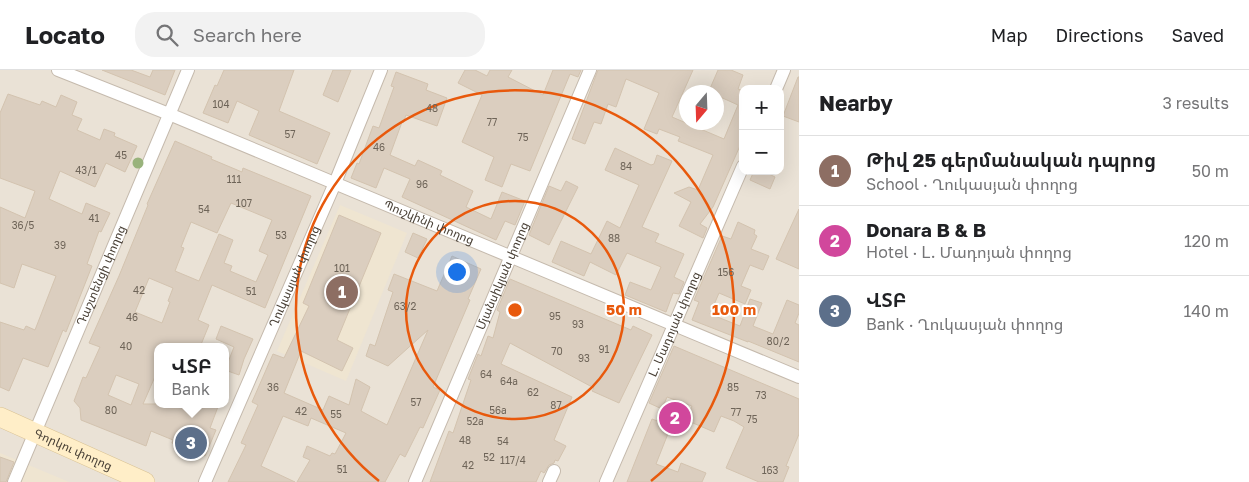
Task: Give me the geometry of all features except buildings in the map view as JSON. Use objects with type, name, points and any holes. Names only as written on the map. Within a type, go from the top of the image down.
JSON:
[{"type":"main road","name":"Գորկու փողոց","points":[[0,417],[145,482]]},
{"type":"street","name":"Պուշկինի փողոց","points":[[58,70],[169,114],[799,377]]},
{"type":"street","name":"Դաշտենցի փողոց","points":[[14,482],[188,70]]},
{"type":"street","name":"Ղուկասյան փողոց","points":[[205,482],[382,70]]},
{"type":"street","name":"Մյանսիկյան փողոց","points":[[415,482],[590,70]]},
{"type":"street","points":[[778,85],[784,70]]},
{"type":"street","name":"L. Մադոյան փողոց","points":[[606,482],[739,175]]},
{"type":"shaded area","points":[[0,70],[799,70],[799,482],[0,482]]},
{"type":"shaded area","points":[[340,205],[407,233],[346,381],[277,351]]},
{"type":"shaded area","points":[[0,453],[69,482],[0,482]]},
{"type":"place","name":"Թիվ 25 գերմանական դպրոց","points":[[342,292]]},
{"type":"place","name":"Donara B & B","points":[[675,418]]},
{"type":"place","name":"ՎՏԲ","points":[[191,443]]}]
